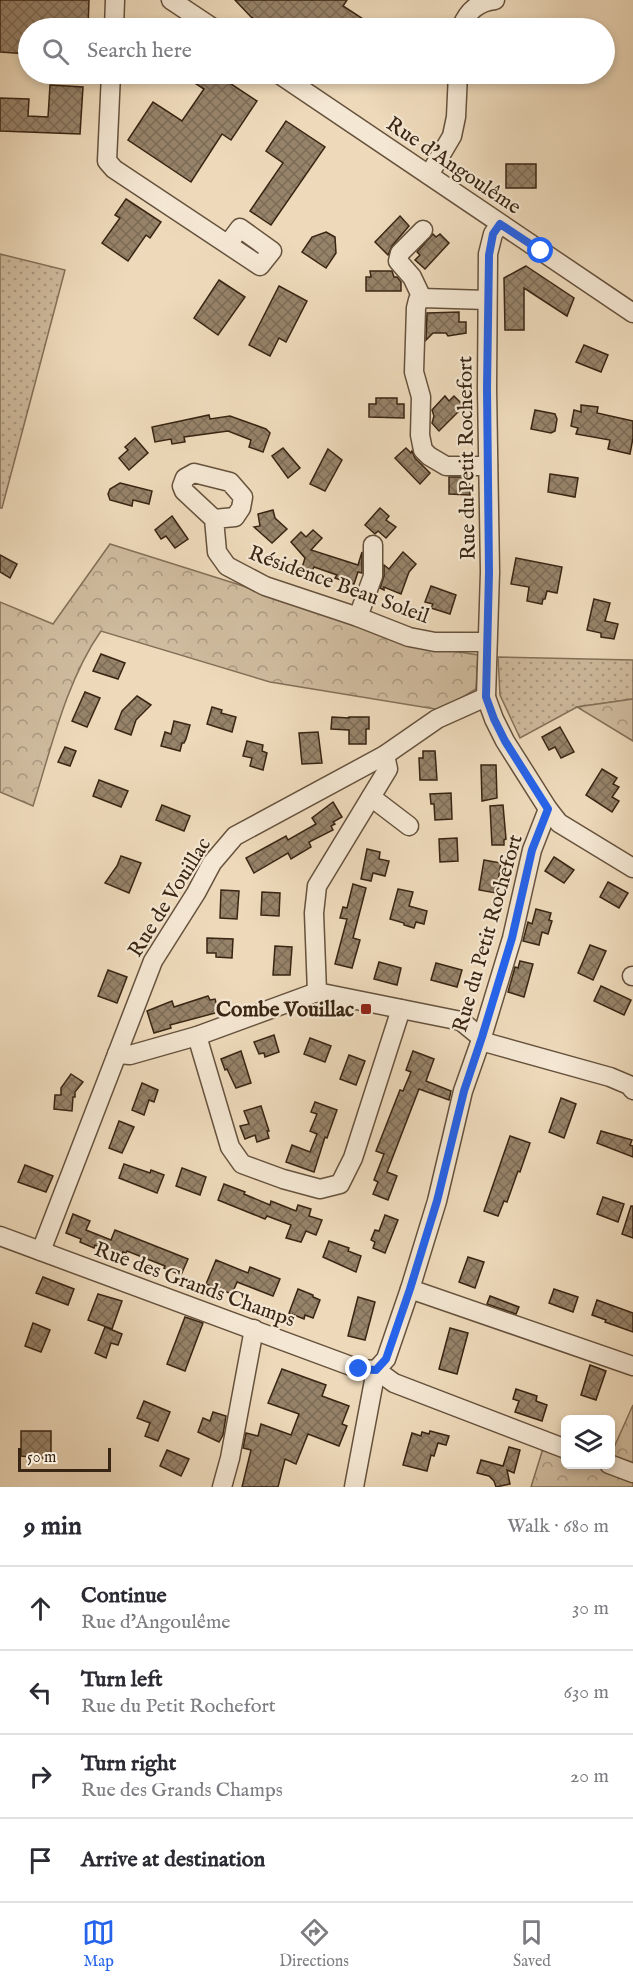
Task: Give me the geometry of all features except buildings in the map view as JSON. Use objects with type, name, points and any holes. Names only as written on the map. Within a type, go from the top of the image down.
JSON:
[{"type":"street","points":[[114,18],[115,0]]},
{"type":"street","points":[[171,0],[198,18]]},
{"type":"street","points":[[466,18],[469,12],[485,1],[495,0]]},
{"type":"street","points":[[111,84],[107,161],[114,169],[228,244]]},
{"type":"street","name":"Rue d'Angoulême","points":[[294,84],[633,313]]},
{"type":"street","points":[[429,175],[452,136],[456,117],[458,84]]},
{"type":"street","name":"Rue du Petit Rochefort","points":[[354,1487],[376,1370],[386,1359],[437,1201],[464,1091],[512,938],[532,850],[548,809],[505,741],[486,697],[489,572],[487,300],[489,255],[493,234],[500,224]]},
{"type":"street","points":[[422,298],[412,277],[398,261],[400,254],[423,230]]},
{"type":"street","points":[[487,300],[422,298],[418,300],[414,372],[421,397],[421,444],[429,456],[446,466],[488,466]]},
{"type":"street","name":"Résidence Beau Soleil","points":[[214,519],[217,552],[227,566],[265,586],[358,617],[409,637],[435,642],[488,642]]},
{"type":"street","points":[[358,617],[374,576],[374,545]]},
{"type":"street","name":"Rue de Vouillac","points":[[41,1251],[153,961],[212,863],[235,836],[385,755],[437,719],[486,697]]},
{"type":"street","points":[[317,992],[314,914],[317,886],[388,768],[385,755]]},
{"type":"street","points":[[371,797],[409,826]]},
{"type":"street","points":[[548,809],[559,823],[633,868]]},
{"type":"street","points":[[117,1054],[130,1055],[197,1036],[317,992],[461,1021],[488,1043],[610,1077],[629,1085],[633,1090]]},
{"type":"street","points":[[197,1036],[227,1140],[242,1164],[320,1189],[340,1184],[353,1158],[401,1008]]},
{"type":"street","name":"Rue des Grands Champs","points":[[0,1236],[359,1369],[376,1370]]},
{"type":"street","points":[[410,1289],[633,1366]]},
{"type":"street","points":[[222,1487],[230,1458],[254,1329]]},
{"type":"street","points":[[376,1370],[394,1383],[561,1447]]},
{"type":"street","points":[[615,1466],[633,1473]]},
{"type":"green space","points":[[0,254],[65,270],[2,508],[0,508]]},
{"type":"green space","points":[[110,544],[240,585],[415,645],[478,655],[476,689],[441,710],[270,682],[101,631],[78,671],[69,693],[33,806],[0,792],[0,602],[53,624]]},
{"type":"green space","points":[[498,657],[633,660],[633,699],[577,707],[520,738],[500,695]]},
{"type":"green space","points":[[633,699],[633,741],[577,707]]},
{"type":"green space","points":[[633,1405],[633,1487],[531,1487],[545,1442],[561,1448],[561,1469],[615,1469],[615,1445]]},
{"type":"place","name":"Combe Vouillac","points":[[366,1009]]},
{"type":"route","points":[[359,1369],[376,1370],[386,1359],[410,1289],[437,1201],[464,1091],[512,938],[532,850],[548,809],[505,741],[486,697],[489,572],[487,300],[489,255],[493,234],[500,224],[541,251]]}]
